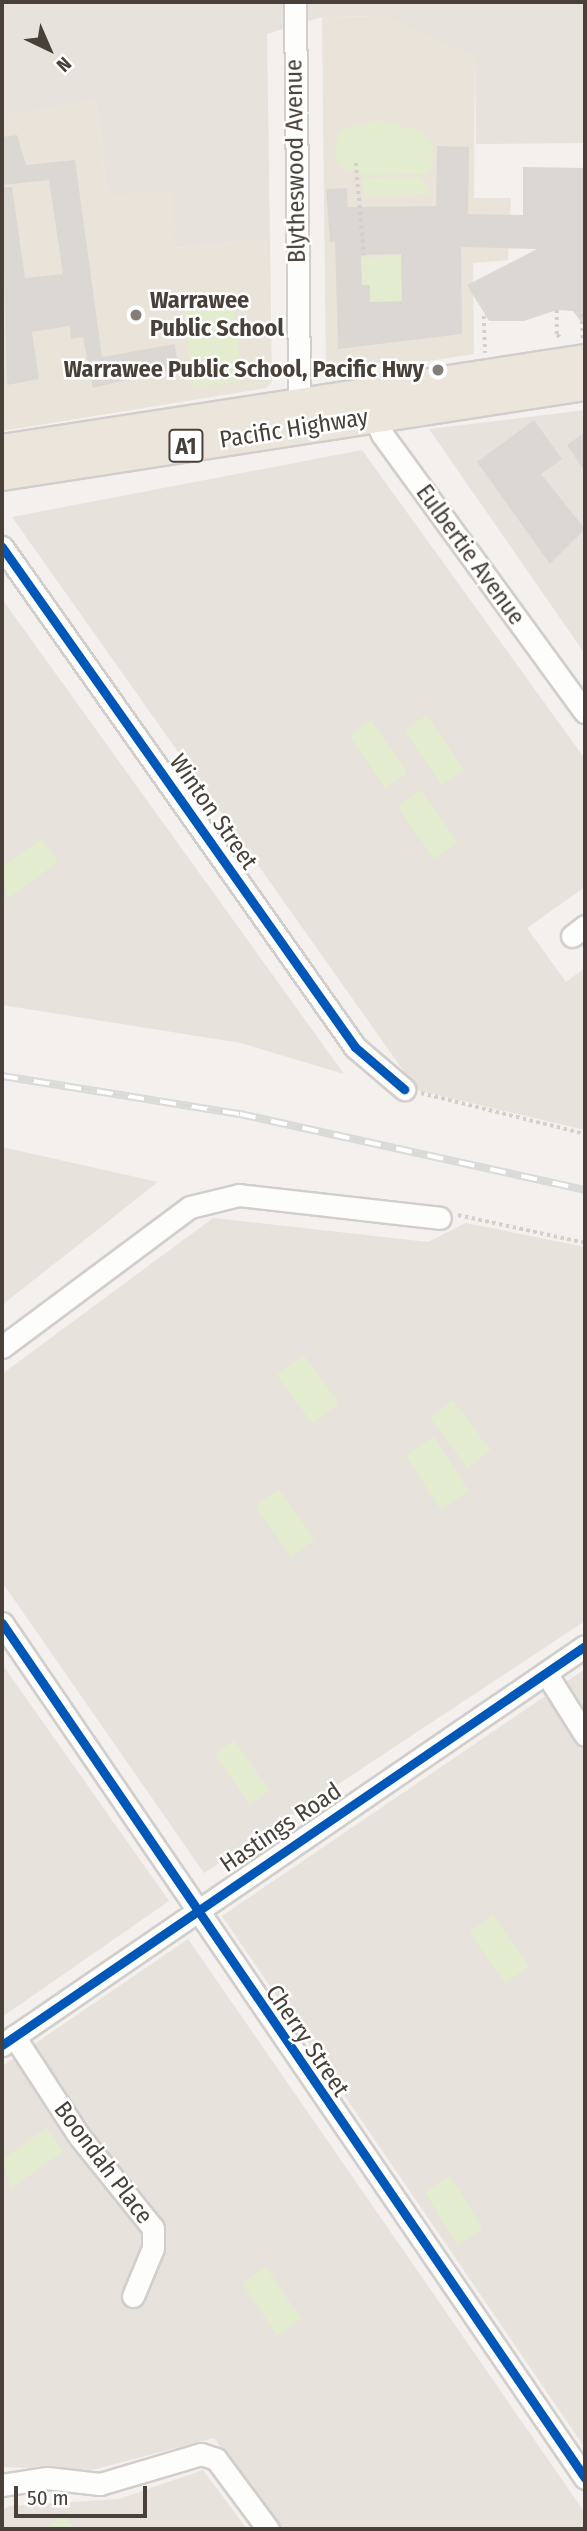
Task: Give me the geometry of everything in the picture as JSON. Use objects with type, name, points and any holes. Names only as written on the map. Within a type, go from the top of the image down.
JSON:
[{"type":"highway","name":"Pacific Highway","points":[[2,474],[368,405],[577,349]]},
{"type":"highway","name":"Pacific Highway","points":[[2,450],[299,404],[368,405],[585,384]]},
{"type":"street","name":"Blytheswood Avenue","points":[[295,2],[299,404]]},
{"type":"street","name":"Eulbertie Avenue","points":[[368,405],[585,712]]},
{"type":"street","name":"Winton Street","points":[[2,547],[355,1047],[404,1089]]},
{"type":"street","points":[[2,1347],[190,1207],[239,1195],[440,1219]]},
{"type":"street","name":"Cherry Street","points":[[2,1623],[180,1880],[194,1910],[585,2478]]},
{"type":"street","name":"Hastings Road","points":[[8,2041],[194,1910],[585,1646]]},
{"type":"street","points":[[546,1673],[585,1735]]},
{"type":"street","name":"Boondah Place","points":[[8,2041],[79,2136],[153,2228],[153,2248],[133,2297]]},
{"type":"street","points":[[2,2486],[47,2478],[100,2484],[201,2454],[216,2459],[268,2529]]},
{"type":"path","points":[[356,163],[364,256]]},
{"type":"path","points":[[557,310],[556,335],[563,335],[577,349]]},
{"type":"path","points":[[577,349],[582,314]]},
{"type":"path","points":[[484,316],[485,358]]},
{"type":"path","points":[[404,1089],[585,1134]]},
{"type":"path","points":[[440,1219],[463,1214],[585,1243]]},
{"type":"shaded area","points":[[2,2],[585,2],[585,143],[476,144],[475,57],[378,16],[322,17],[267,34],[270,240],[175,248],[107,195],[97,101],[2,116]]},
{"type":"shaded area","name":"Warrawee Public School","points":[[386,16],[475,57],[474,198],[511,198],[508,260],[473,263],[474,354],[326,377],[322,17]]},
{"type":"shaded area","name":"Warrawee Public School","points":[[97,101],[107,195],[173,192],[175,248],[270,240],[272,382],[266,388],[2,431],[2,116]]},
{"type":"shaded area","points":[[585,410],[585,654],[429,429]]},
{"type":"shaded area","points":[[362,450],[585,759],[585,887],[527,928],[566,982],[585,968],[585,1130],[417,1090],[12,517]]},
{"type":"shaded area","points":[[2,599],[344,1074],[241,1043],[2,1005]]},
{"type":"shaded area","points":[[2,1147],[158,1182],[2,1305]]},
{"type":"shaded area","points":[[213,1218],[428,1242],[466,1223],[585,1247],[585,1621],[204,1873],[2,1582],[2,1374]]},
{"type":"shaded area","points":[[2,1664],[169,1901],[2,2017]]},
{"type":"shaded area","points":[[585,1669],[585,2448],[222,1916]]},
{"type":"shaded area","points":[[188,1939],[585,2513],[585,2529],[280,2529],[214,2438],[92,2470],[2,2467],[2,2066]]},
{"type":"shaded area","points":[[203,2470],[247,2529],[2,2529],[2,2510],[9,2506],[119,2499]]},
{"type":"green space","points":[[379,120],[424,132],[433,146],[434,164],[425,174],[363,175],[342,169],[334,153],[339,130]]},
{"type":"green space","points":[[421,177],[431,194],[364,196],[361,178]]},
{"type":"green space","points":[[432,252],[401,268],[402,310],[370,302],[370,286],[362,285],[361,258]]},
{"type":"green space","points":[[232,294],[243,381],[193,387],[182,300]]},
{"type":"green space","points":[[427,715],[464,770],[442,785],[405,730]]},
{"type":"green space","points":[[371,720],[408,772],[386,788],[349,735]]},
{"type":"green space","points":[[421,790],[458,842],[434,859],[397,807]]},
{"type":"green space","points":[[42,839],[58,862],[7,899],[2,867]]},
{"type":"green space","points":[[304,1355],[339,1404],[312,1424],[276,1375]]},
{"type":"green space","points":[[453,1400],[491,1450],[468,1468],[430,1417]]},
{"type":"green space","points":[[434,1437],[469,1491],[440,1509],[405,1456]]},
{"type":"green space","points":[[279,1489],[315,1540],[291,1556],[255,1506]]},
{"type":"green space","points":[[234,1740],[270,1791],[250,1805],[214,1754]]},
{"type":"green space","points":[[493,1915],[529,1967],[505,1983],[469,1932]]},
{"type":"green space","points":[[47,2128],[63,2152],[11,2188],[2,2159]]},
{"type":"green space","points":[[450,2176],[483,2229],[457,2244],[425,2192]]},
{"type":"green space","points":[[266,2267],[301,2319],[277,2335],[242,2283]]},
{"type":"green space","points":[[64,2515],[74,2529],[44,2529]]},
{"type":"building","points":[[17,135],[26,165],[75,160],[102,357],[175,344],[178,368],[93,388],[83,337],[71,339],[70,326],[32,332],[39,379],[7,385],[2,187],[12,187],[25,278],[63,274],[49,180],[2,185],[2,137]]},
{"type":"building","points":[[437,146],[469,147],[468,214],[523,215],[523,167],[585,168],[585,327],[573,311],[557,310],[524,321],[489,321],[467,285],[537,249],[461,247],[462,334],[338,349],[335,241],[330,242],[326,189],[347,188],[348,207],[436,206]],"holes":[[[401,254],[402,301],[370,302],[370,285],[362,285],[361,255]]]},
{"type":"building","points":[[534,420],[562,459],[541,474],[585,529],[550,564],[477,462]]},
{"type":"building","points":[[585,432],[585,472],[567,445]]},
{"type":"railway","points":[[2,1076],[240,1114],[585,1190]]},
{"type":"cycle path","points":[[2,547],[355,1047],[404,1089]]},
{"type":"cycle path","points":[[2,1623],[585,2478]]},
{"type":"cycle path","points":[[2,2045],[585,1646]]},
{"type":"place","name":"Warrawee Public School","points":[[136,315]]},
{"type":"place","name":"Warrawee Public School, Pacific Hwy","points":[[438,370]]}]
